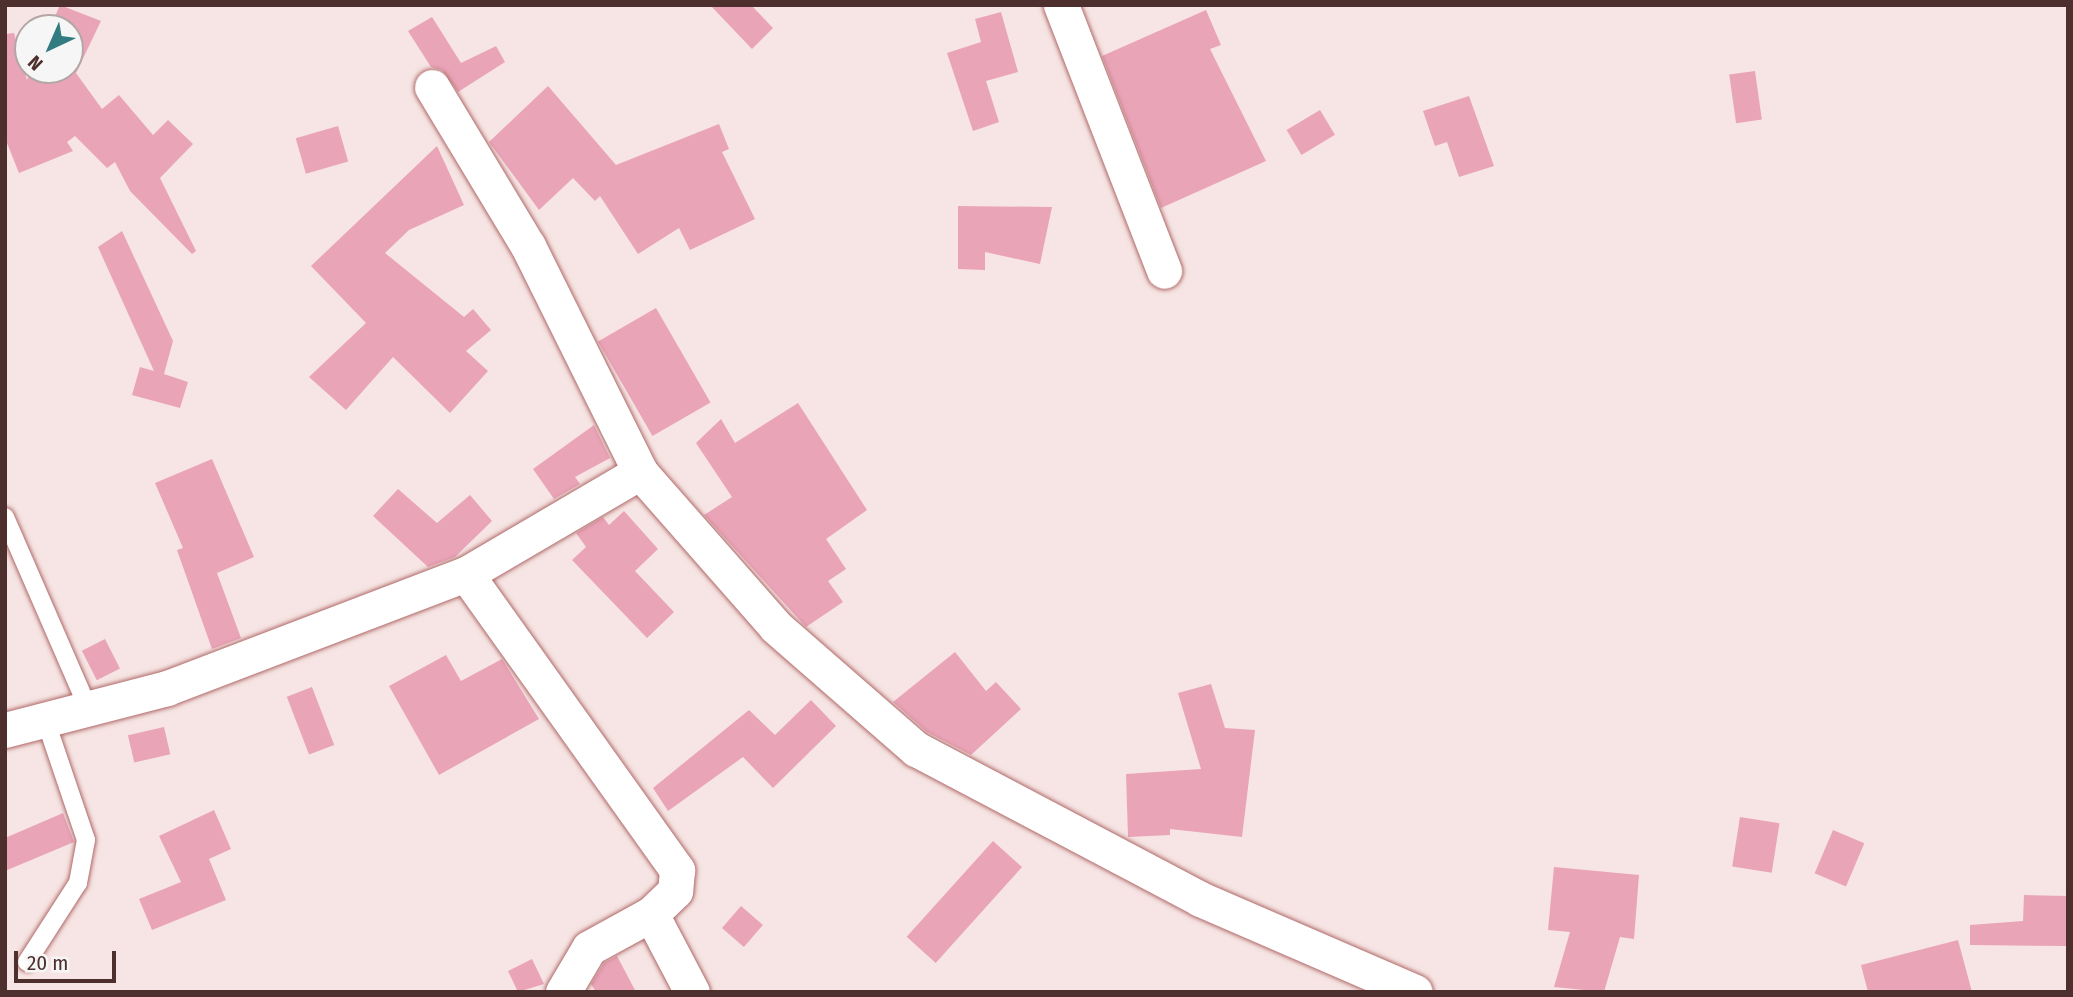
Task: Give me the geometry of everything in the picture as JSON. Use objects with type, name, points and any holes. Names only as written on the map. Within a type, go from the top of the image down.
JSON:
[{"type":"street","points":[[1061,5],[1164,271]]},
{"type":"street","points":[[432,87],[528,246],[640,472],[775,627],[916,749],[1200,899],[1415,992]]},
{"type":"street","points":[[5,730],[46,722],[167,688],[466,573],[640,472]]},
{"type":"street","points":[[466,573],[677,870],[675,891],[651,914],[589,948],[563,992]]},
{"type":"street","points":[[651,914],[692,992]]},
{"type":"lane","points":[[5,517],[89,710]]},
{"type":"lane","points":[[27,962],[78,883],[86,840],[46,722]]},
{"type":"building","points":[[60,5],[83,14],[56,14]]},
{"type":"building","points":[[710,5],[751,5],[773,28],[752,49]]},
{"type":"building","points":[[1206,10],[1221,45],[1210,49],[1266,161],[1161,208],[1102,56]]},
{"type":"building","points":[[1001,12],[1018,72],[986,81],[999,122],[973,131],[947,53],[981,42],[975,19]]},
{"type":"building","points":[[84,14],[101,21],[84,56]]},
{"type":"building","points":[[432,17],[461,63],[496,46],[505,62],[458,92],[442,70],[431,67],[408,31]]},
{"type":"building","points":[[14,33],[14,84],[84,84],[102,109],[119,95],[153,135],[168,120],[193,144],[160,178],[196,251],[192,254],[130,191],[115,162],[107,168],[75,136],[67,142],[73,151],[19,173],[5,138],[5,34]]},
{"type":"building","points":[[1755,71],[1762,120],[1736,123],[1729,75]]},
{"type":"building","points":[[548,86],[616,165],[719,124],[729,149],[722,152],[755,219],[690,250],[679,228],[638,254],[600,196],[595,201],[573,178],[539,210],[489,142]]},
{"type":"building","points":[[1469,96],[1494,166],[1459,177],[1447,142],[1435,146],[1423,111]]},
{"type":"building","points":[[1320,110],[1335,135],[1302,155],[1287,130]]},
{"type":"building","points":[[338,126],[348,162],[306,174],[296,138]]},
{"type":"building","points":[[437,146],[464,205],[409,230],[385,253],[464,317],[473,309],[491,330],[466,351],[488,371],[450,413],[393,357],[346,410],[309,377],[366,323],[311,266]]},
{"type":"building","points":[[958,206],[1052,207],[1040,264],[985,252],[985,270],[958,269]]},
{"type":"building","points":[[122,231],[173,341],[164,374],[188,382],[180,408],[132,395],[140,367],[154,371],[98,247]]},
{"type":"building","points":[[656,308],[710,402],[652,436],[598,342]]},
{"type":"building","points":[[798,403],[867,510],[826,539],[846,569],[828,581],[843,602],[806,627],[704,515],[732,497],[696,443],[721,419],[735,443]]},
{"type":"building","points":[[594,425],[610,458],[575,477],[580,484],[554,499],[533,469]]},
{"type":"building","points":[[212,459],[254,557],[217,573],[241,638],[212,649],[177,550],[183,548],[155,483]]},
{"type":"building","points":[[398,489],[437,523],[470,495],[492,521],[455,557],[428,567],[373,516]]},
{"type":"building","points":[[624,511],[658,549],[635,571],[674,612],[647,638],[572,560],[586,547],[576,533],[603,517],[609,525]]},
{"type":"building","points":[[105,639],[120,668],[97,680],[82,651]]},
{"type":"building","points":[[955,652],[986,691],[996,682],[1021,709],[971,755],[927,732],[893,702]]},
{"type":"building","points":[[446,655],[461,681],[502,659],[539,719],[439,775],[389,686]]},
{"type":"building","points":[[1211,684],[1225,728],[1255,730],[1242,837],[1170,829],[1170,835],[1128,837],[1126,774],[1201,769],[1178,693]]},
{"type":"building","points":[[312,687],[334,745],[309,755],[287,697]]},
{"type":"building","points":[[811,700],[836,726],[773,788],[743,757],[668,811],[653,788],[749,710],[775,735]]},
{"type":"building","points":[[164,727],[170,754],[134,763],[128,735]]},
{"type":"building","points":[[214,810],[231,849],[209,859],[226,900],[152,930],[139,899],[181,882],[159,836]]},
{"type":"building","points":[[63,813],[74,842],[5,871],[5,838]]},
{"type":"building","points":[[1740,817],[1780,823],[1772,873],[1732,866]]},
{"type":"building","points":[[1833,830],[1864,843],[1846,887],[1815,873]]},
{"type":"building","points":[[993,841],[1022,867],[936,963],[907,937]]},
{"type":"building","points":[[1554,867],[1639,875],[1634,939],[1620,937],[1604,992],[1554,987],[1570,932],[1548,930]]},
{"type":"building","points":[[2024,895],[2068,896],[2068,946],[1970,945],[1970,925],[2023,921]]},
{"type":"building","points":[[741,906],[763,925],[744,947],[722,928]]},
{"type":"building","points":[[1958,940],[1972,992],[1868,992],[1861,965]]},
{"type":"building","points":[[617,956],[636,992],[596,992],[591,984],[604,963]]},
{"type":"building","points":[[532,959],[544,984],[518,992],[508,971]]}]
